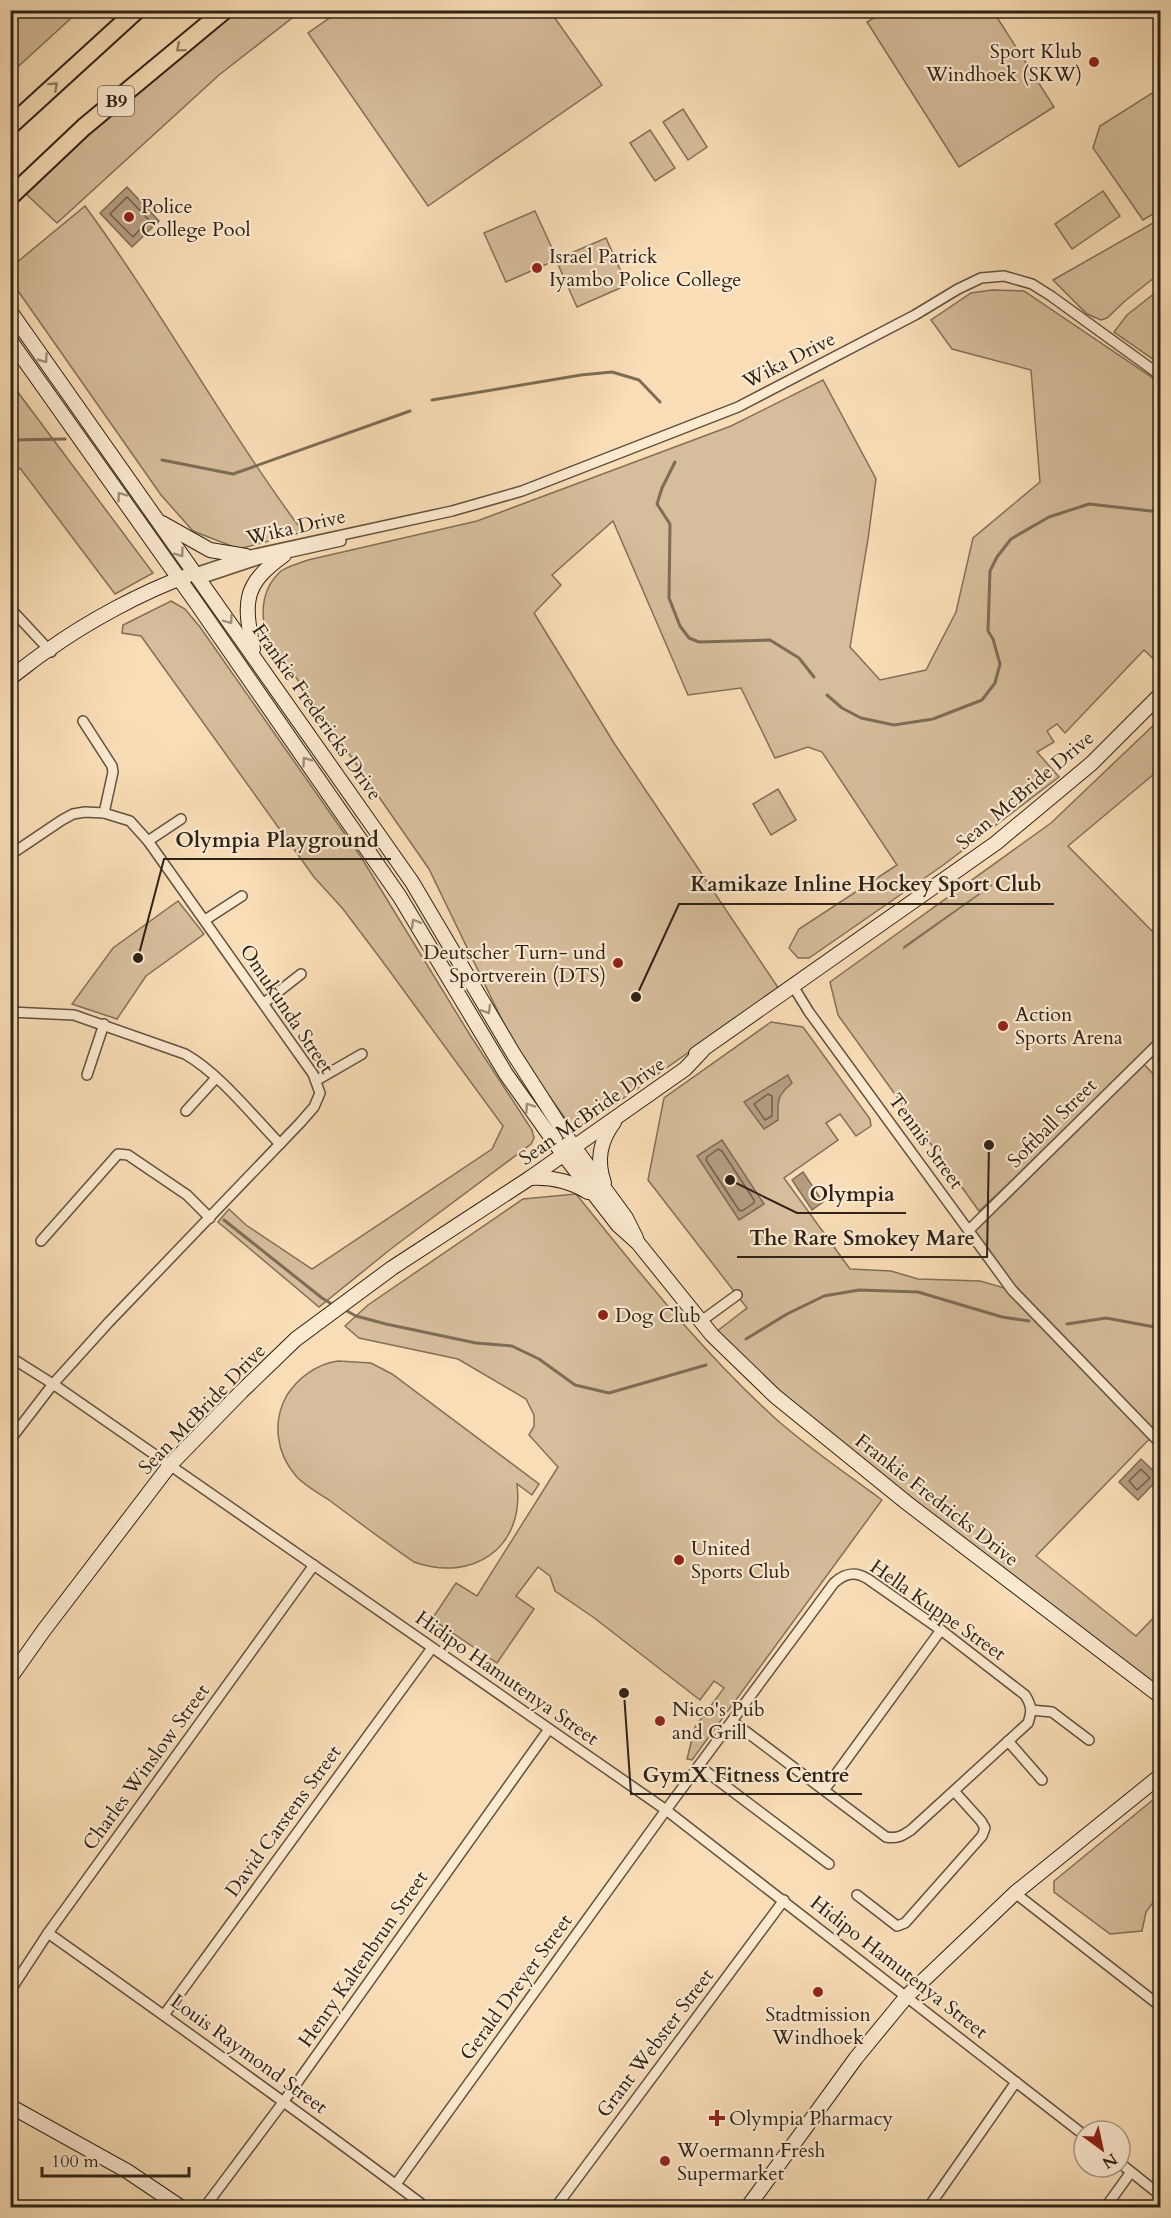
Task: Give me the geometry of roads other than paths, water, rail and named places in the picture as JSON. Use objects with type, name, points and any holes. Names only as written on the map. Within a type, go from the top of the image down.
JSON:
[{"type":"highway","points":[[10,126],[137,10]]},
{"type":"highway","name":"B9","points":[[10,197],[84,127],[225,10]]},
{"type":"main road","name":"Frankie Fredericks Drive","points":[[10,311],[412,882],[566,1147]]},
{"type":"main road","name":"Frankie Fredericks Drive","points":[[10,340],[182,582],[400,897],[497,1060],[566,1147]]},
{"type":"main road","points":[[158,520],[210,550],[246,556]]},
{"type":"main road","points":[[254,655],[246,614],[248,599],[259,576],[284,555]]},
{"type":"main road","points":[[16,674],[50,651],[197,576]]},
{"type":"main road","name":"Sean McBride Drive","points":[[10,1678],[170,1465],[296,1339],[356,1293],[530,1178],[566,1147],[686,1059],[702,1051],[996,843],[1092,763],[1161,695]]},
{"type":"main road","name":"Sean McBride Drive","points":[[439,1236],[453,1220],[566,1147],[619,1116],[685,1069],[702,1051]]},
{"type":"main road","points":[[608,1195],[600,1172],[600,1148],[609,1129],[619,1116]]},
{"type":"main road","name":"Frankie Fredricks Drive","points":[[566,1147],[592,1194],[618,1225],[638,1243],[700,1322],[775,1396],[907,1503],[1161,1696]]},
{"type":"main road","name":"Frankie Fredricks Drive","points":[[566,1147],[626,1218],[638,1243]]},
{"type":"main road","points":[[530,1178],[546,1178],[565,1182],[592,1194]]},
{"type":"main road","points":[[747,2208],[856,2058],[907,1996],[1015,1893],[1161,1776]]},
{"type":"main road","points":[[10,2106],[127,2171],[182,2208]]},
{"type":"street","name":"Wika Drive","points":[[197,576],[246,556],[406,521],[522,491],[738,407],[981,278],[1004,276],[1032,284],[1161,375]]},
{"type":"street","name":"Wika Drive","points":[[197,576],[379,531],[406,521]]},
{"type":"street","points":[[10,608],[50,651]]},
{"type":"street","points":[[83,721],[113,772],[104,813]]},
{"type":"street","name":"Omukunda Street","points":[[10,855],[73,814],[104,813],[130,821],[148,841],[264,1003],[317,1080],[320,1093],[317,1102],[280,1144],[109,1322],[53,1384],[10,1440]]},
{"type":"street","points":[[148,841],[181,819]]},
{"type":"street","points":[[205,920],[242,896]]},
{"type":"street","points":[[264,1003],[301,974]]},
{"type":"street","name":"Tennis Street","points":[[793,986],[808,1012],[1026,1307],[1060,1338],[1161,1443]]},
{"type":"street","points":[[10,1012],[74,1015],[185,1054],[216,1078],[280,1144]]},
{"type":"street","points":[[87,1076],[104,1024]]},
{"type":"street","name":"Softball Street","points":[[969,1230],[1161,1042]]},
{"type":"street","points":[[317,1080],[362,1054]]},
{"type":"street","points":[[186,1110],[216,1078]]},
{"type":"street","points":[[41,1241],[118,1154],[128,1155],[187,1195],[210,1218]]},
{"type":"street","points":[[700,1322],[736,1295]]},
{"type":"street","name":"Hidipo Hamutenya Street","points":[[10,1357],[53,1384],[666,1810],[1072,2126]]},
{"type":"street","name":"Charles Winslow Street","points":[[10,1991],[48,1933],[314,1565]]},
{"type":"street","name":"Hella Kuppe Street","points":[[666,1810],[842,1576],[860,1574],[940,1630],[1025,1695],[1031,1710]]},
{"type":"street","points":[[825,1789],[940,1630]]},
{"type":"street","name":"David Carstens Street","points":[[164,2015],[432,1648]]},
{"type":"street","points":[[732,1721],[825,1789],[886,1838],[893,1839],[902,1837],[911,1830],[1028,1723],[1031,1710],[1052,1712],[1089,1740]]},
{"type":"street","name":"Henry Kaltenbrun Street","points":[[204,2208],[284,2101],[549,1729]]},
{"type":"street","points":[[1008,1741],[1042,1780]]},
{"type":"street","points":[[699,1766],[829,1864]]},
{"type":"street","points":[[857,1895],[897,1926],[905,1923],[982,1836],[985,1828],[954,1791]]},
{"type":"street","name":"Gerald Dreyer Street","points":[[396,2184],[666,1810]]},
{"type":"street","points":[[1015,1893],[1161,2006]]},
{"type":"street","name":"Grant Webster Street","points":[[555,2208],[784,1900]]},
{"type":"street","name":"Louis Raymond Street","points":[[48,1933],[164,2015],[205,2047],[284,2101],[426,2208]]},
{"type":"street","points":[[928,2208],[1016,2082]]},
{"type":"street","points":[[1132,2173],[1161,2194]]},
{"type":"street","points":[[1105,2208],[1126,2179]]},
{"type":"water","name":"Police College Pool","points":[[127,187],[159,221],[132,247],[100,213]]},
{"type":"water","points":[[788,1075],[792,1083],[779,1099],[778,1120],[764,1129],[744,1102]]},
{"type":"water","points":[[722,1140],[764,1204],[739,1220],[697,1156]]},
{"type":"water","points":[[803,1172],[823,1202],[812,1210],[792,1180]]},
{"type":"water","points":[[1141,1459],[1160,1477],[1138,1500],[1119,1482]]},
{"type":"waterway","points":[[432,400],[581,375],[612,372],[639,380],[660,402]]},
{"type":"waterway","points":[[162,460],[233,474],[410,411]]},
{"type":"waterway","points":[[10,440],[65,439]]},
{"type":"waterway","points":[[675,462],[657,504],[670,524],[669,598],[680,626],[689,638],[699,642],[770,640],[799,658],[814,677]]},
{"type":"waterway","points":[[827,695],[842,708],[861,718],[894,725],[933,719],[982,700],[995,683],[1000,664],[993,639],[988,631],[990,571],[997,557],[1011,539],[1049,517],[1089,504],[1160,512]]},
{"type":"waterway","points":[[224,1220],[330,1303]]},
{"type":"waterway","points":[[746,1339],[787,1314],[824,1296],[859,1290],[918,1292],[1002,1317],[1029,1321]]},
{"type":"waterway","points":[[347,1311],[356,1316],[386,1324],[476,1343],[512,1346],[539,1359],[575,1385],[609,1393],[706,1365]]},
{"type":"waterway","points":[[1067,1324],[1106,1318],[1160,1328]]},
{"type":"place","name":"Sport Klub Windhoek (SKW)","points":[[1094,62]]},
{"type":"place","name":"Police College Pool","points":[[129,217]]},
{"type":"place","name":"Israel Patrick Iyambo Police College","points":[[537,268]]},
{"type":"place","name":"Olympia Playground","points":[[138,958]]},
{"type":"place","name":"Deutscher Turn- und Sportverein (DTS)","points":[[618,963]]},
{"type":"place","name":"Kamikaze Inline Hockey Sport Club","points":[[636,997]]},
{"type":"place","name":"Action Sports Arena","points":[[1003,1026]]},
{"type":"place","name":"The Rare Smokey Mare","points":[[989,1145]]},
{"type":"place","name":"Olympia","points":[[730,1180]]},
{"type":"place","name":"Dog Club","points":[[603,1315]]},
{"type":"place","name":"United Sports Club","points":[[679,1560]]},
{"type":"place","name":"GymX Fitness Centre","points":[[624,1693]]},
{"type":"place","name":"Nico's Pub and Grill","points":[[660,1721]]},
{"type":"place","name":"Stadtmission Windhoek","points":[[818,1992]]},
{"type":"place","name":"Olympia Pharmacy","points":[[717,2118]]},
{"type":"place","name":"Woermann Fresh Supermarket","points":[[665,2161]]}]
